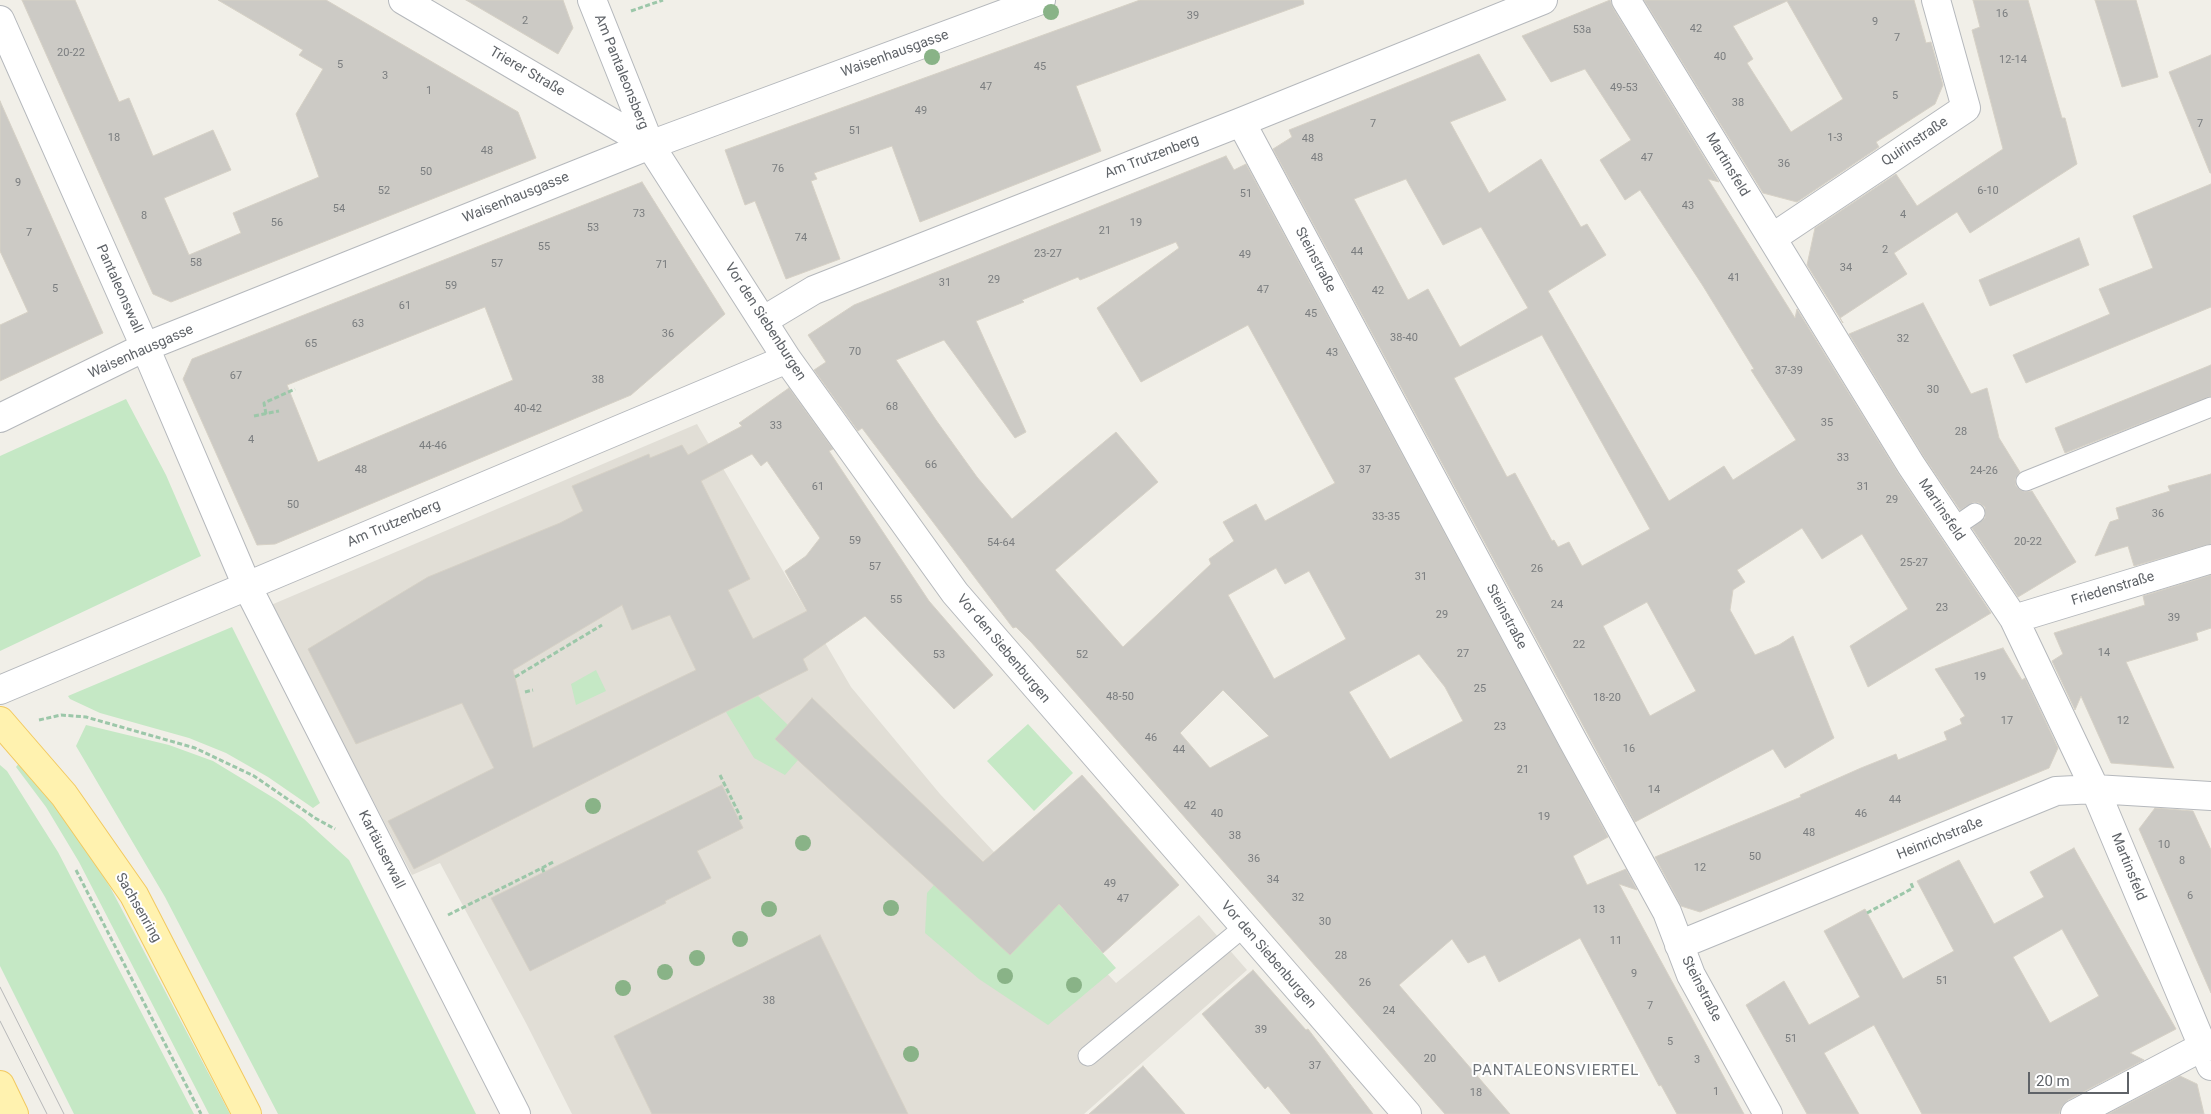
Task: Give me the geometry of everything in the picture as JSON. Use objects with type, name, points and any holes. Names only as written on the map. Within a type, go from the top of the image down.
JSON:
[{"type":"main road","name":"Sachsenring","points":[[0,721],[64,795],[134,896],[247,1114]]},
{"type":"main road","points":[[0,1085],[14,1114]]},
{"type":"street","name":"Trierer Straße","points":[[403,0],[650,145]]},
{"type":"street","name":"Am Pantaleonsberg","points":[[592,0],[650,145]]},
{"type":"street","name":"Waisenhausgasse","points":[[0,418],[145,348],[650,145],[1041,0]]},
{"type":"street","name":"Am Trutzenberg","points":[[764,320],[814,290],[1241,122],[1543,0]]},
{"type":"street","name":"Martinsfeld","points":[[1626,0],[1911,465],[1964,521],[2014,619],[2095,788],[2208,1053]]},
{"type":"street","name":"Quirinstraße","points":[[1772,238],[1966,108],[1936,0]]},
{"type":"street","name":"Pantaleonswall","points":[[0,20],[145,348],[247,586]]},
{"type":"street","name":"Steinstraße","points":[[1241,122],[1559,715],[1667,912],[1691,975],[1768,1114]]},
{"type":"street","name":"Vor den Siebenburgen","points":[[650,145],[787,358],[955,594],[1407,1114]]},
{"type":"street","name":"Am Trutzenberg","points":[[0,690],[787,358]]},
{"type":"street","name":"Friedenstraße","points":[[2014,619],[2211,559]]},
{"type":"street","name":"Kartäuserwall","points":[[247,586],[516,1114]]},
{"type":"street","name":"Heinrichstraße","points":[[1679,945],[2056,791],[2095,788],[2211,796]]},
{"type":"street","points":[[2075,1114],[2208,1053]]},
{"type":"lane","points":[[2026,481],[2211,407]]},
{"type":"lane","points":[[1088,1056],[1244,927]]},
{"type":"path","points":[[623,14],[663,0]]},
{"type":"path","points":[[266,414],[264,403],[295,389]]},
{"type":"path","points":[[254,416],[279,411]]},
{"type":"path","points":[[515,677],[602,625]]},
{"type":"path","points":[[525,692],[533,690]]},
{"type":"path","points":[[37,720],[61,715],[86,717],[152,734],[195,748],[254,776],[331,828],[352,831],[368,824]]},
{"type":"path","points":[[720,775],[741,818],[739,819]]},
{"type":"path","points":[[421,929],[555,861]]},
{"type":"path","points":[[72,863],[201,1114]]},
{"type":"path","points":[[542,868],[544,872]]},
{"type":"shaded area","points":[[697,424],[851,687],[940,794],[1116,983],[1199,915],[1247,970],[1084,1114],[572,1114],[526,1023],[440,863],[412,875],[271,605]]},
{"type":"green space","points":[[126,399],[166,475],[201,556],[0,651],[0,456]]},
{"type":"green space","points":[[232,627],[320,803],[313,808],[268,777],[226,753],[189,738],[100,713],[70,699],[68,696]]},
{"type":"green space","points":[[596,670],[606,691],[576,705],[571,684]]},
{"type":"green space","points":[[758,696],[788,725],[775,739],[798,760],[785,775],[754,758],[726,712]]},
{"type":"green space","points":[[1028,724],[1073,773],[1034,811],[987,761]]},
{"type":"green space","points":[[86,725],[169,745],[213,761],[277,800],[304,819],[349,860],[476,1114],[278,1114],[165,897],[76,746]]},
{"type":"green space","points":[[20,762],[80,839],[110,887],[230,1114],[209,1114],[79,862],[46,807],[16,767]]},
{"type":"green space","points":[[0,765],[7,771],[58,852],[194,1114],[74,1114],[0,966]]},
{"type":"green space","points":[[934,885],[1056,901],[1116,968],[1048,1025],[979,979],[925,933],[927,893]]},
{"type":"building","points":[[22,0],[75,0],[119,102],[129,98],[153,156],[213,130],[231,170],[164,198],[189,255],[241,233],[233,213],[319,177],[296,114],[323,69],[299,55],[303,50],[218,0],[326,0],[518,112],[536,158],[171,302],[153,294]]},
{"type":"building","points":[[466,0],[563,0],[573,28],[558,54]]},
{"type":"building","points":[[1140,0],[1303,0],[1304,4],[1076,86],[1101,151],[920,222],[892,146],[814,173],[817,179],[811,181],[840,259],[786,279],[755,201],[745,205],[725,150]]},
{"type":"building","points":[[1610,0],[1613,8],[1719,182],[1708,179],[1795,318],[1797,309],[1898,473],[1991,613],[1868,687],[1850,646],[1908,609],[1862,534],[1822,559],[1802,528],[1737,570],[1745,582],[1733,590],[1730,610],[1755,655],[1779,645],[1793,636],[1834,738],[1785,768],[1773,749],[1635,822],[1273,149],[1292,137],[1289,130],[1479,54],[1506,100],[1450,122],[1489,193],[1541,159],[1581,227],[1587,224],[1606,255],[1548,291],[1669,501],[1724,466],[1733,480],[1796,440],[1751,370],[1754,369],[1703,286],[1640,190],[1625,200],[1600,160],[1631,140],[1585,69],[1551,82],[1522,36]],"holes":[[[1406,179],[1443,245],[1481,227],[1528,308],[1460,347],[1428,289],[1408,300],[1354,199]],[[1542,335],[1650,529],[1582,566],[1569,542],[1558,547],[1554,540],[1552,541],[1515,473],[1507,477],[1454,378]],[[1647,602],[1696,691],[1650,716],[1603,626]]]},
{"type":"building","points":[[1644,0],[1914,0],[1926,43],[1931,42],[1943,85],[1935,104],[1876,142],[1879,147],[1797,202],[1763,193]],"holes":[[[1787,1],[1843,99],[1791,132],[1747,63],[1753,59],[1733,26]]]},
{"type":"building","points":[[1973,0],[2028,0],[2062,118],[2065,118],[2077,164],[1970,233],[1957,212],[1894,253],[1907,274],[1840,318],[1843,323],[1807,265],[1815,228],[1896,174],[1917,206],[2003,149],[1972,30],[1980,27]]},
{"type":"building","points":[[2095,0],[2136,0],[2158,77],[2122,87]]},
{"type":"building","points":[[2211,55],[2211,173],[2210,173],[2169,72]]},
{"type":"building","points":[[0,101],[103,333],[0,381],[0,325],[28,312],[0,251]]},
{"type":"building","points":[[1226,156],[1234,170],[1246,164],[1608,837],[1573,856],[1587,885],[1626,869],[1637,890],[1619,884],[1744,1114],[1677,1114],[1661,1085],[1659,1086],[1580,938],[1499,982],[1485,955],[1468,963],[1452,939],[1399,985],[1510,1114],[1445,1114],[1031,642],[1016,627],[1013,628],[862,428],[858,431],[814,370],[826,362],[808,335],[854,305]],"holes":[[[1176,242],[1179,248],[1097,308],[1141,382],[1248,325],[1335,483],[1265,521],[1256,504],[1223,522],[1234,541],[1209,559],[1211,564],[1123,647],[1055,570],[1158,482],[1116,432],[1012,519],[977,477],[896,360],[944,340],[1015,438],[1026,432],[976,321],[1024,302],[1022,300],[1078,277],[1080,280]],[[1276,568],[1285,584],[1309,571],[1346,639],[1274,679],[1228,595]],[[1419,654],[1445,687],[1463,721],[1390,759],[1349,692]],[[1223,690],[1269,736],[1210,768],[1180,733]]]},
{"type":"building","points":[[642,182],[725,314],[631,395],[275,544],[257,545],[183,379],[192,359]],"holes":[[[485,307],[513,380],[318,462],[287,385]]]},
{"type":"building","points":[[2211,184],[2211,307],[2026,383],[2013,355],[2110,314],[2099,289],[2153,268],[2133,216]]},
{"type":"building","points":[[2079,238],[2089,265],[1990,306],[1979,280]]},
{"type":"building","points":[[1923,303],[1971,394],[1987,388],[1999,438],[2020,472],[2015,479],[2016,486],[2024,492],[2032,491],[2076,562],[2018,597],[1972,528],[1985,518],[1985,507],[1974,502],[1960,510],[1924,457],[1849,334]]},
{"type":"building","points":[[2211,365],[2211,396],[2065,453],[2055,428]]},
{"type":"building","points":[[789,388],[833,449],[829,451],[929,601],[993,675],[954,709],[865,616],[803,659],[808,670],[414,869],[388,821],[494,768],[462,703],[356,744],[308,649],[428,577],[560,523],[583,511],[572,486],[649,454],[650,458],[682,445],[688,455],[742,426],[739,423]],"holes":[[[752,454],[761,466],[767,461],[820,538],[806,556],[785,571],[807,611],[753,639],[728,590],[750,579],[701,481]],[[622,605],[632,630],[670,615],[696,670],[533,748],[513,670]]]},
{"type":"building","points":[[2211,474],[2211,544],[2134,566],[2128,546],[2095,556],[2110,522],[2119,519],[2116,508],[2170,491],[2168,486]]},
{"type":"building","points":[[2211,575],[2211,628],[2196,633],[2198,640],[2126,662],[2174,768],[2111,763],[2081,696],[2075,710],[2052,661],[2063,654],[2054,633],[2145,605],[2143,596]]},
{"type":"building","points":[[2003,648],[2022,680],[2025,678],[2058,748],[2049,768],[1700,912],[1681,906],[1655,857],[1801,797],[1800,795],[1861,768],[1896,754],[1898,760],[1947,740],[1944,732],[1962,724],[1960,719],[1965,716],[1935,669]]},
{"type":"building","points":[[812,698],[983,862],[1082,775],[1179,885],[1103,953],[1059,904],[1010,955],[775,739]]},
{"type":"building","points":[[722,785],[743,828],[697,851],[711,878],[665,901],[666,903],[530,971],[491,898]]},
{"type":"building","points":[[2155,808],[2193,811],[2211,850],[2211,993],[2139,829]]},
{"type":"building","points":[[2074,848],[2176,1029],[2130,1053],[2144,1060],[2068,1100],[2062,1106],[2059,1114],[1922,1114],[1874,1025],[1824,1053],[1859,1114],[1807,1114],[1746,1005],[1784,981],[1809,1025],[1860,997],[1824,931],[1865,909],[1903,979],[1954,951],[1917,881],[1959,860],[1994,924],[2044,897],[2030,872]],"holes":[[[2062,929],[2099,996],[2050,1023],[2013,957]]]},
{"type":"building","points":[[820,935],[908,1114],[652,1114],[614,1036]]},
{"type":"building","points":[[1253,970],[1306,1030],[1308,1029],[1373,1114],[1291,1114],[1268,1086],[1265,1089],[1202,1014]]},
{"type":"building","points":[[1143,1066],[1185,1114],[1089,1114],[1115,1091]]},
{"type":"building","points":[[2180,1076],[2197,1084],[2204,1114],[2108,1114]]},
{"type":"tram line","points":[[0,987],[64,1114]]},
{"type":"tram line","points":[[0,1021],[47,1114]]},
{"type":"district","name":"PANTALEONSVIERTEL","points":[[1556,1071]]}]
